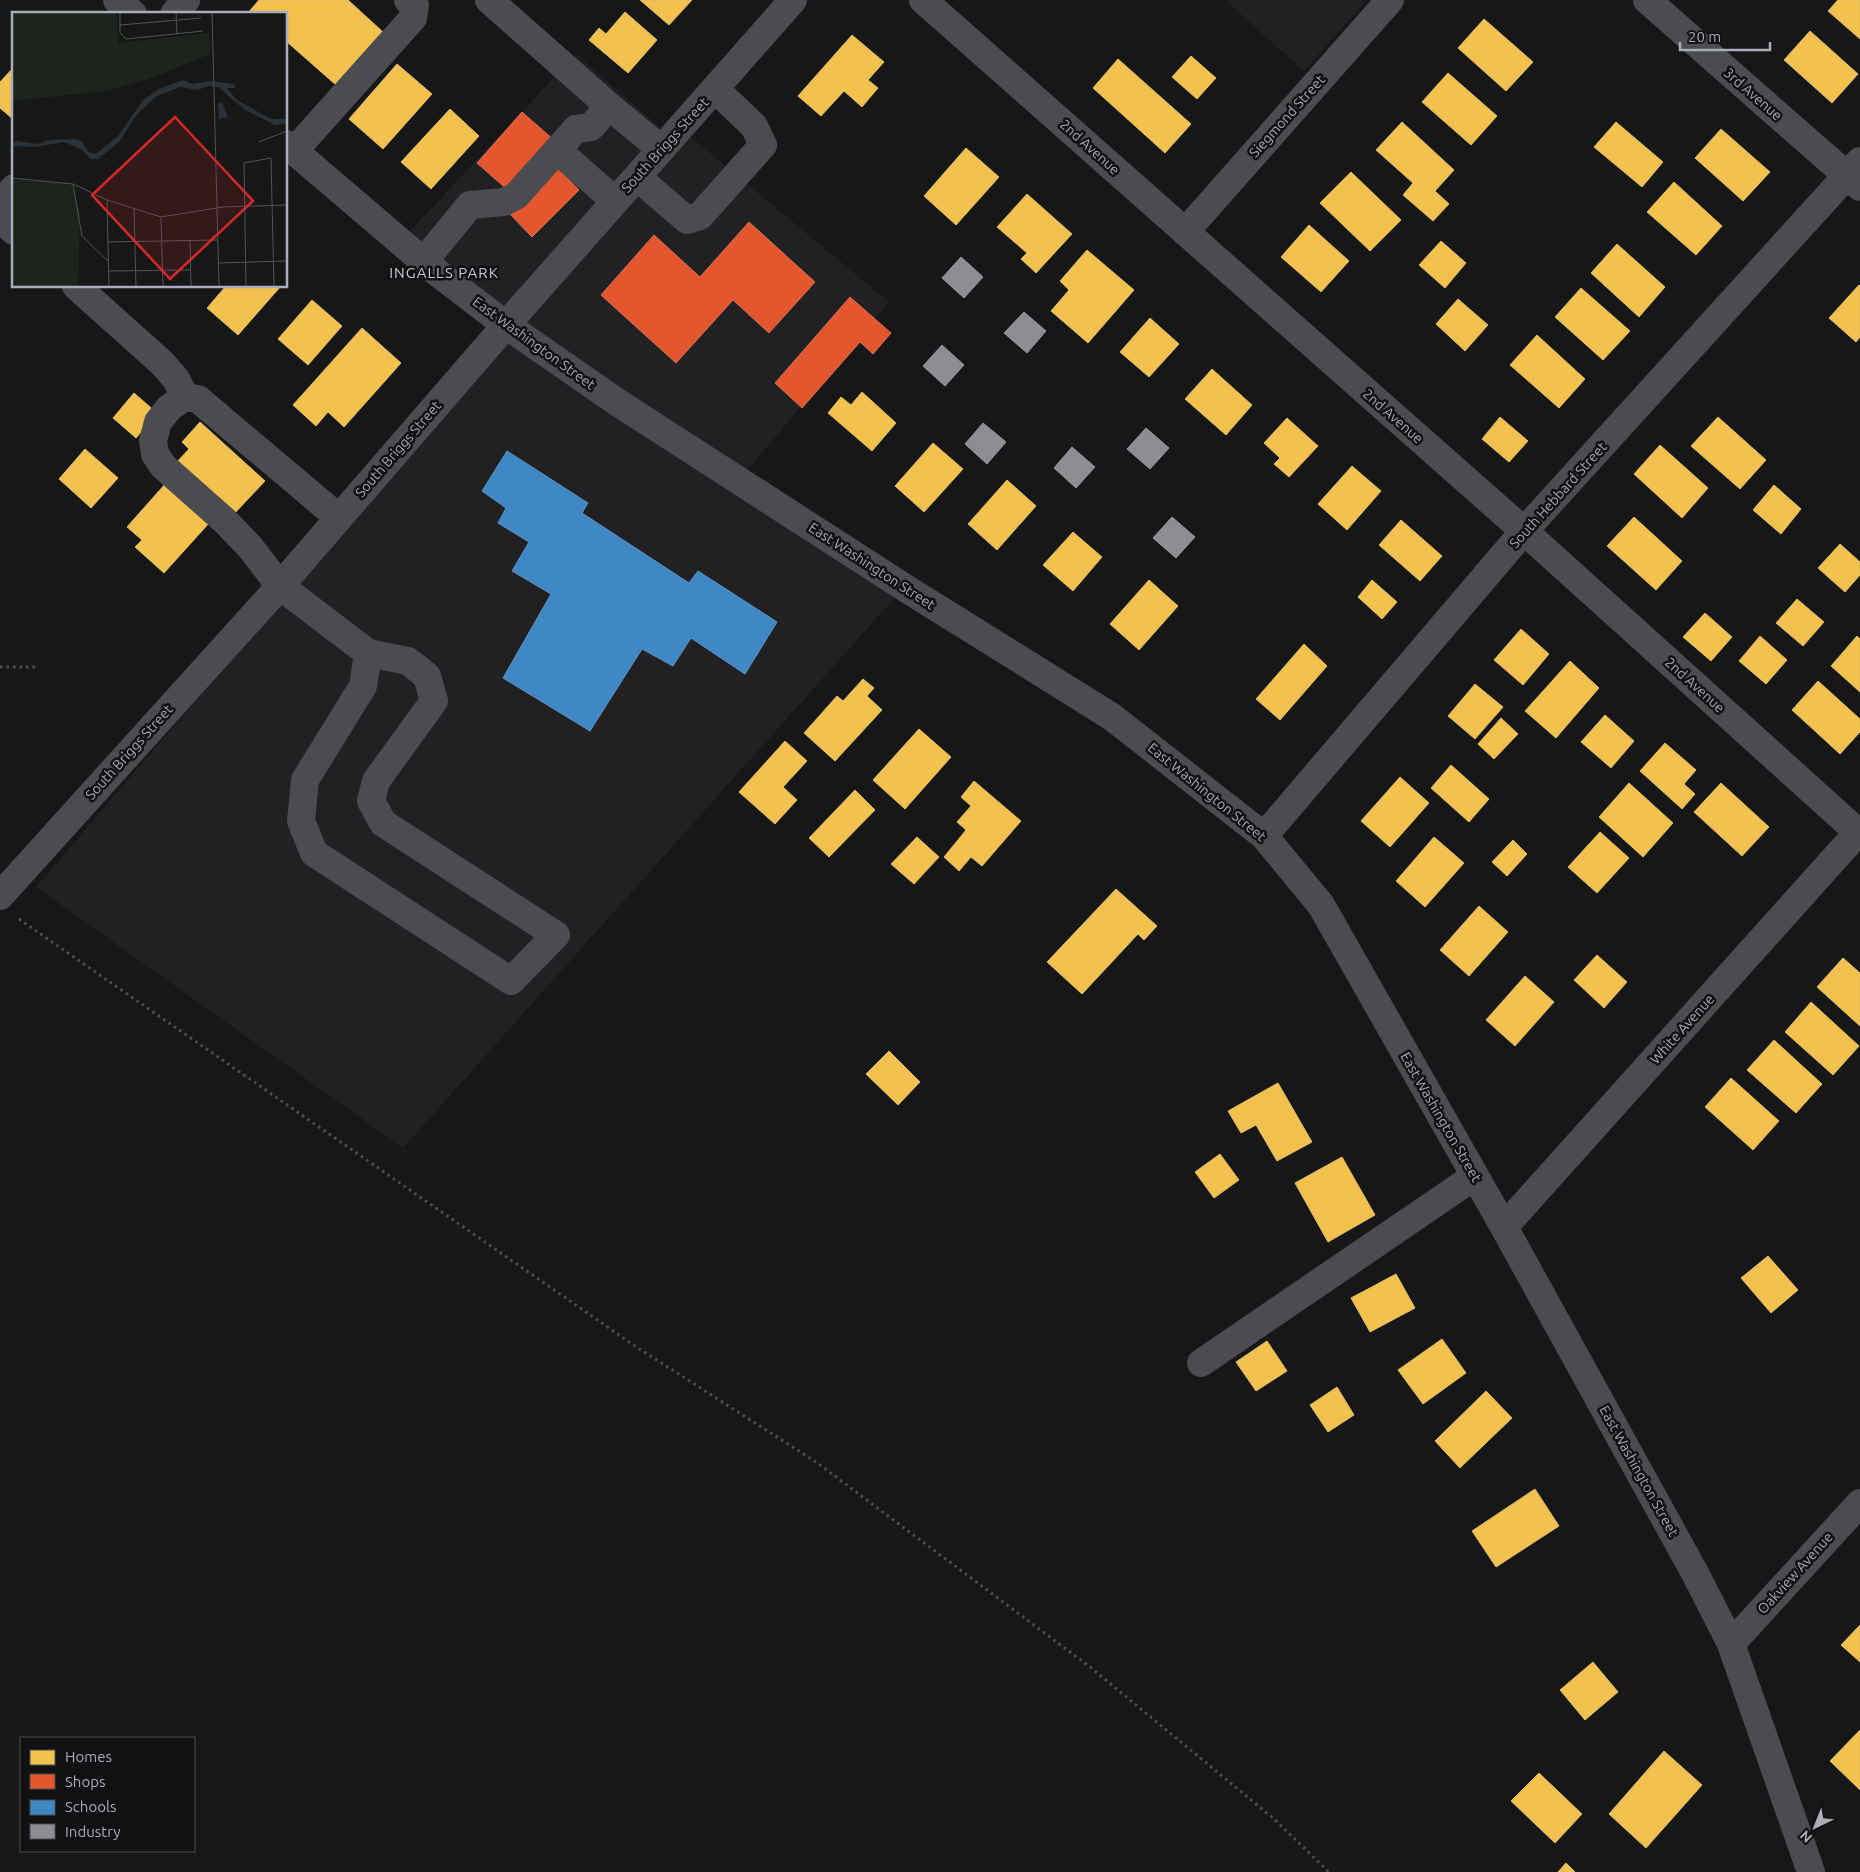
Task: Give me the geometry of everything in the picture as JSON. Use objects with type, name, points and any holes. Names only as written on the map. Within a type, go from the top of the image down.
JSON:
[{"type":"street","points":[[117,0],[131,12]]},
{"type":"street","points":[[176,12],[186,0]]},
{"type":"street","points":[[290,147],[412,18],[415,6],[408,0]]},
{"type":"street","points":[[489,0],[609,106],[661,149]]},
{"type":"street","name":"South Briggs Street","points":[[8,906],[105,778],[280,586],[506,324],[793,0]]},
{"type":"street","name":"2nd Avenue","points":[[923,0],[1524,531],[1859,832]]},
{"type":"street","name":"Siegmond Street","points":[[1185,232],[1390,0]]},
{"type":"street","name":"3rd Avenue","points":[[1647,0],[1856,175]]},
{"type":"street","points":[[637,177],[687,220],[700,216],[763,145],[754,126],[715,89]]},
{"type":"street","points":[[424,261],[470,205],[504,202],[516,196],[576,129],[591,127],[609,106]]},
{"type":"street","name":"East Washington Street","points":[[290,147],[424,261],[506,324],[634,413],[910,591],[1112,717],[1264,836],[1321,905],[1504,1227],[1696,1575],[1731,1644],[1811,1872]]},
{"type":"street","points":[[557,150],[615,201]]},
{"type":"street","name":"South Hebbard Street","points":[[1264,836],[1524,531],[1856,175]]},
{"type":"street","points":[[0,203],[12,190]]},
{"type":"street","points":[[0,219],[12,229]]},
{"type":"street","points":[[78,288],[162,363],[176,379],[185,397]]},
{"type":"street","points":[[339,518],[198,399],[185,397],[169,408],[158,422],[154,441],[155,454],[163,466],[225,521],[250,547],[280,586],[368,654],[408,661],[427,676],[434,701],[376,781],[371,801],[383,823],[556,936],[511,981],[314,852],[301,821],[305,780],[362,686],[368,654]]},
{"type":"street","name":"White Avenue","points":[[1504,1227],[1859,832]]},
{"type":"street","points":[[1201,1363],[1475,1176]]},
{"type":"street","name":"Oakview Avenue","points":[[1731,1644],[1860,1503]]},
{"type":"path","points":[[0,667],[36,667]]},
{"type":"path","points":[[8,906],[635,1346],[816,1462],[1090,1667],[1273,1818],[1329,1872]]},
{"type":"shaded area","points":[[1225,0],[1367,0],[1304,71]]},
{"type":"shaded area","points":[[576,54],[681,146],[691,137],[889,302],[735,485],[899,593],[403,1148],[36,887],[507,337],[396,246]]},
{"type":"building: Homes","points":[[259,0],[348,0],[383,32],[336,85],[288,43],[288,12],[249,12]]},
{"type":"building: Homes","points":[[640,0],[692,0],[669,25]]},
{"type":"building: Homes","points":[[1838,0],[1860,0],[1860,39],[1828,11]]},
{"type":"building: Homes","points":[[625,12],[657,40],[628,73],[589,40],[599,28],[606,34]]},
{"type":"building: Homes","points":[[1484,19],[1533,62],[1506,91],[1458,48]]},
{"type":"building: Homes","points":[[1810,31],[1858,74],[1832,103],[1784,60]]},
{"type":"building: Homes","points":[[852,35],[884,62],[868,80],[878,88],[862,107],[844,91],[821,116],[798,96]]},
{"type":"building: Homes","points":[[1191,56],[1216,78],[1197,99],[1172,77]]},
{"type":"building: Homes","points":[[1118,59],[1191,124],[1165,153],[1093,88]]},
{"type":"building: Homes","points":[[397,64],[432,94],[383,149],[349,119]]},
{"type":"building: Homes","points":[[12,69],[12,118],[0,108],[0,82]]},
{"type":"building: Homes","points":[[1448,73],[1497,116],[1471,145],[1422,102]]},
{"type":"building: Homes","points":[[450,109],[479,136],[431,189],[401,162]]},
{"type":"building: Homes","points":[[1402,122],[1454,170],[1435,191],[1449,204],[1433,221],[1403,195],[1413,183],[1376,150]]},
{"type":"building: Homes","points":[[1616,122],[1663,162],[1642,187],[1594,147]]},
{"type":"building: Homes","points":[[1721,129],[1770,172],[1743,201],[1695,158]]},
{"type":"building: Homes","points":[[966,148],[999,177],[956,225],[924,196]]},
{"type":"building: Homes","points":[[1351,172],[1401,220],[1370,251],[1320,203]]},
{"type":"building: Homes","points":[[1674,182],[1722,226],[1696,255],[1647,212]]},
{"type":"building: Homes","points":[[1027,194],[1072,234],[1036,273],[1021,259],[1027,253],[997,227]]},
{"type":"building: Homes","points":[[1309,225],[1349,261],[1321,292],[1281,257]]},
{"type":"building: Homes","points":[[1441,241],[1466,263],[1445,288],[1419,265]]},
{"type":"building: Homes","points":[[1617,244],[1665,287],[1639,317],[1591,273]]},
{"type":"building: Homes","points":[[1087,250],[1134,290],[1088,343],[1051,311],[1069,290],[1060,281]]},
{"type":"building: Homes","points":[[1859,285],[1860,337],[1856,342],[1829,318]]},
{"type":"building: Homes","points":[[224,288],[279,288],[238,335],[207,308]]},
{"type":"building: Homes","points":[[1581,288],[1630,331],[1603,360],[1555,317]]},
{"type":"building: Homes","points":[[1458,299],[1488,325],[1465,351],[1436,324]]},
{"type":"building: Homes","points":[[312,300],[342,326],[308,365],[278,339]]},
{"type":"building: Homes","points":[[1150,318],[1179,344],[1149,377],[1120,352]]},
{"type":"building: Homes","points":[[362,328],[401,363],[344,427],[328,412],[316,426],[293,405]]},
{"type":"building: Homes","points":[[1537,335],[1585,379],[1559,408],[1510,365]]},
{"type":"building: Homes","points":[[1212,369],[1252,405],[1226,435],[1185,399]]},
{"type":"building: Homes","points":[[862,392],[896,423],[872,451],[828,413],[841,397],[851,405]]},
{"type":"building: Homes","points":[[134,393],[157,413],[136,438],[113,418]]},
{"type":"building: Homes","points":[[1500,417],[1528,441],[1509,462],[1482,439]]},
{"type":"building: Homes","points":[[1718,417],[1766,460],[1740,489],[1691,446]]},
{"type":"building: Homes","points":[[1287,418],[1318,446],[1289,477],[1274,464],[1280,458],[1264,443]]},
{"type":"building: Homes","points":[[200,422],[265,481],[233,515],[176,463],[189,449],[182,442]]},
{"type":"building: Homes","points":[[933,443],[963,469],[924,512],[895,486]]},
{"type":"building: Homes","points":[[1660,445],[1708,488],[1682,518],[1634,474]]},
{"type":"building: Homes","points":[[85,449],[118,478],[91,508],[59,479]]},
{"type":"building: Homes","points":[[1352,466],[1381,491],[1347,530],[1318,504]]},
{"type":"building: Homes","points":[[1007,480],[1036,506],[997,550],[968,524]]},
{"type":"building: Homes","points":[[166,483],[210,522],[164,573],[135,547],[142,540],[127,527]]},
{"type":"building: Homes","points":[[1774,485],[1801,509],[1781,534],[1753,510]]},
{"type":"building: Homes","points":[[1634,517],[1682,561],[1656,590],[1607,546]]},
{"type":"building: Homes","points":[[1401,520],[1442,556],[1420,581],[1379,545]]},
{"type":"building: Homes","points":[[1073,532],[1102,557],[1073,591],[1043,565]]},
{"type":"building: Homes","points":[[1840,544],[1860,562],[1860,575],[1845,592],[1818,568]]},
{"type":"building: Homes","points":[[1149,580],[1178,606],[1139,650],[1110,624]]},
{"type":"building: Homes","points":[[1372,580],[1397,602],[1382,619],[1358,597]]},
{"type":"building: Homes","points":[[1797,599],[1824,622],[1803,646],[1776,623]]},
{"type":"building: Homes","points":[[1705,613],[1732,637],[1711,661],[1683,637]]},
{"type":"building: Homes","points":[[1521,629],[1549,654],[1523,685],[1494,660]]},
{"type":"building: Homes","points":[[1760,636],[1787,660],[1766,684],[1739,661]]},
{"type":"building: Homes","points":[[1857,636],[1860,639],[1860,692],[1831,666]]},
{"type":"building: Homes","points":[[1304,644],[1327,666],[1280,720],[1256,699]]},
{"type":"building: Homes","points":[[1570,661],[1599,688],[1556,738],[1525,711]]},
{"type":"building: Homes","points":[[863,679],[874,688],[867,696],[882,710],[835,761],[804,733],[837,696],[843,701]]},
{"type":"building: Homes","points":[[1818,681],[1860,719],[1860,732],[1840,754],[1792,710]]},
{"type":"building: Homes","points":[[1475,684],[1503,707],[1475,739],[1448,716]]},
{"type":"building: Homes","points":[[1605,715],[1634,741],[1611,768],[1581,742]]},
{"type":"building: Homes","points":[[1501,718],[1518,734],[1494,759],[1478,744]]},
{"type":"building: Homes","points":[[919,729],[951,757],[905,809],[873,780]]},
{"type":"building: Homes","points":[[785,741],[807,761],[783,787],[797,800],[775,824],[739,792]]},
{"type":"building: Homes","points":[[1665,743],[1696,770],[1684,784],[1695,794],[1682,809],[1640,771]]},
{"type":"building: Homes","points":[[1451,765],[1489,799],[1469,822],[1431,788]]},
{"type":"building: Homes","points":[[1400,777],[1429,803],[1390,847],[1361,821]]},
{"type":"building: Homes","points":[[974,781],[1021,821],[982,866],[971,857],[959,871],[944,857],[966,830],[957,822],[971,806],[961,797]]},
{"type":"building: Homes","points":[[1629,783],[1673,823],[1643,857],[1599,817]]},
{"type":"building: Homes","points":[[1721,783],[1769,827],[1742,856],[1694,812]]},
{"type":"building: Homes","points":[[855,790],[875,810],[829,857],[809,838]]},
{"type":"building: Homes","points":[[1600,832],[1629,858],[1597,893],[1568,867]]},
{"type":"building: Homes","points":[[917,837],[939,857],[914,884],[891,864]]},
{"type":"building: Homes","points":[[1434,837],[1464,863],[1425,907],[1396,881]]},
{"type":"building: Homes","points":[[1513,840],[1527,854],[1507,876],[1492,862]]},
{"type":"building: Homes","points":[[1116,889],[1157,926],[1144,940],[1138,934],[1082,994],[1047,962]]},
{"type":"building: Homes","points":[[1479,906],[1508,932],[1469,976],[1440,950]]},
{"type":"building: Homes","points":[[1597,955],[1627,982],[1604,1008],[1574,980]]},
{"type":"building: Homes","points":[[1843,958],[1860,973],[1860,1026],[1817,987]]},
{"type":"building: Homes","points":[[1525,976],[1554,1002],[1515,1046],[1486,1020]]},
{"type":"building: Homes","points":[[1811,1002],[1859,1046],[1833,1075],[1785,1032]]},
{"type":"building: Homes","points":[[1774,1040],[1822,1084],[1796,1113],[1747,1070]]},
{"type":"building: Homes","points":[[889,1051],[920,1082],[898,1105],[866,1074]]},
{"type":"building: Homes","points":[[1731,1078],[1779,1121],[1753,1150],[1705,1107]]},
{"type":"building: Homes","points":[[1278,1083],[1312,1142],[1277,1161],[1256,1125],[1241,1133],[1228,1111]]},
{"type":"building: Homes","points":[[1220,1154],[1239,1180],[1214,1198],[1195,1172]]},
{"type":"building: Homes","points":[[1342,1157],[1375,1215],[1328,1242],[1295,1183]]},
{"type":"building: Homes","points":[[1768,1256],[1798,1290],[1771,1313],[1741,1278]]},
{"type":"building: Homes","points":[[1396,1274],[1415,1308],[1370,1332],[1351,1298]]},
{"type":"building: Homes","points":[[1442,1339],[1466,1373],[1423,1404],[1398,1370]]},
{"type":"building: Homes","points":[[1267,1341],[1287,1371],[1256,1391],[1236,1362]]},
{"type":"building: Homes","points":[[1337,1387],[1354,1415],[1328,1432],[1310,1405]]},
{"type":"building: Homes","points":[[1486,1391],[1512,1418],[1460,1468],[1435,1441]]},
{"type":"building: Homes","points":[[1535,1489],[1559,1526],[1496,1567],[1472,1531]]},
{"type":"building: Homes","points":[[1860,1625],[1860,1662],[1841,1645]]},
{"type":"building: Homes","points":[[1593,1662],[1618,1692],[1585,1720],[1560,1690]]},
{"type":"building: Homes","points":[[1860,1730],[1860,1790],[1830,1761]]},
{"type":"building: Homes","points":[[1664,1751],[1702,1785],[1646,1848],[1609,1814]]},
{"type":"building: Homes","points":[[1539,1773],[1582,1814],[1555,1843],[1511,1801]]},
{"type":"building: Homes","points":[[1566,1863],[1575,1872],[1558,1872]]},
{"type":"building: Shops","points":[[522,112],[555,141],[510,192],[477,163]]},
{"type":"building: Shops","points":[[553,163],[579,190],[532,237],[506,210]]},
{"type":"building: Shops","points":[[749,222],[815,282],[769,333],[733,300],[676,363],[601,295],[654,235],[700,277]]},
{"type":"building: Shops","points":[[850,297],[891,333],[873,354],[860,342],[802,408],[775,383]]},
{"type":"building: Schools","points":[[507,451],[588,503],[582,513],[689,583],[698,571],[777,622],[745,674],[691,638],[673,666],[642,649],[590,731],[503,678],[551,594],[512,571],[529,542],[498,523],[506,508],[482,491]]},
{"type":"building: Industry","points":[[961,257],[983,277],[964,298],[942,278]]},
{"type":"building: Industry","points":[[1024,312],[1046,331],[1027,353],[1004,333]]},
{"type":"building: Industry","points":[[942,345],[964,365],[945,386],[923,366]]},
{"type":"building: Industry","points":[[983,423],[1006,442],[987,464],[965,444]]},
{"type":"building: Industry","points":[[1146,428],[1169,448],[1150,469],[1127,449]]},
{"type":"building: Industry","points":[[1072,447],[1095,467],[1076,488],[1054,468]]},
{"type":"building: Industry","points":[[1172,517],[1195,537],[1176,558],[1153,538]]},
{"type":"district","name":"INGALLS PARK","points":[[444,273]]}]
